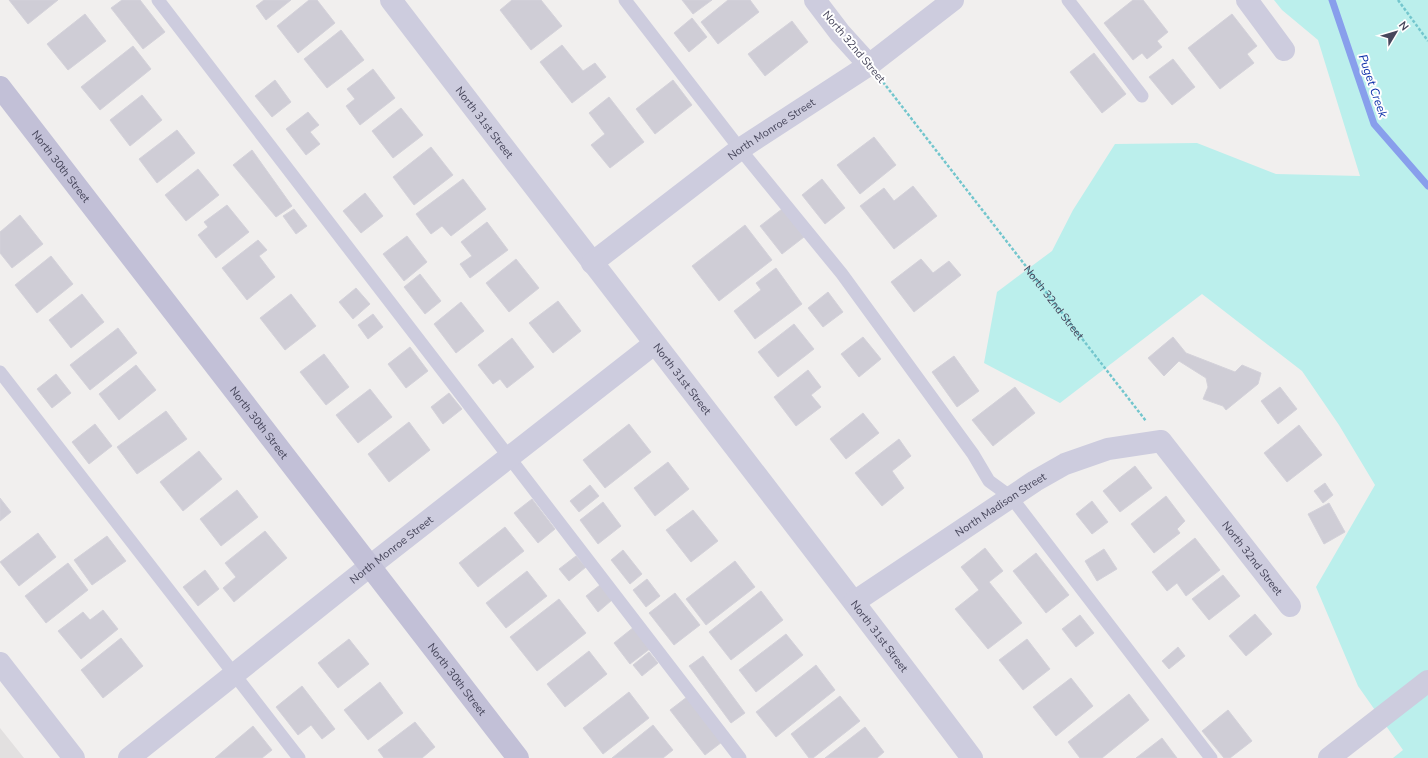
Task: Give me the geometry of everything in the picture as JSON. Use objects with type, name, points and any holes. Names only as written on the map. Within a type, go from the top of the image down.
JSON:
[{"type":"main road","name":"North 30th Street","points":[[0,87],[518,758]]},
{"type":"street","name":"North 31st Street","points":[[391,0],[654,344],[854,602],[972,758]]},
{"type":"street","name":"North 32nd Street","points":[[815,0],[840,33],[869,65]]},
{"type":"street","name":"North Monroe Street","points":[[592,263],[740,149],[869,65],[953,0]]},
{"type":"street","points":[[1247,0],[1284,50]]},
{"type":"street","name":"North Monroe Street","points":[[129,758],[370,566],[654,344]]},
{"type":"street","name":"North 32nd Street","points":[[1161,441],[1290,606]]},
{"type":"street","name":"North Madison Street","points":[[854,602],[1011,497],[1065,464],[1108,449],[1161,441]]},
{"type":"street","points":[[0,663],[74,758]]},
{"type":"street","points":[[1329,758],[1428,681]]},
{"type":"lane","points":[[158,0],[740,758]]},
{"type":"lane","points":[[625,0],[740,149],[842,274],[973,454],[989,481],[1011,497],[1210,758]]},
{"type":"lane","points":[[1068,0],[1142,96]]},
{"type":"lane","points":[[0,372],[299,758]]},
{"type":"path","points":[[1398,0],[1428,41]]},
{"type":"path","name":"North 32nd Street","points":[[869,65],[1161,441]]},
{"type":"shaded area","points":[[1274,0],[1428,0],[1428,758],[1393,758],[1403,750],[1358,686],[1316,587],[1375,485],[1339,425],[1302,371],[1202,294],[1060,403],[984,363],[997,292],[1052,251],[1073,210],[1115,144],[1197,143],[1276,174],[1360,176],[1318,40],[1282,10]]},
{"type":"shaded area","points":[[0,728],[24,758],[0,758]]},
{"type":"building","points":[[9,0],[58,0],[28,24]]},
{"type":"building","points":[[122,0],[140,0],[165,32],[143,49],[111,8]]},
{"type":"building","points":[[264,0],[291,0],[266,20],[256,6]]},
{"type":"building","points":[[309,0],[317,0],[335,23],[298,53],[277,26]]},
{"type":"building","points":[[512,0],[541,0],[562,26],[531,50],[500,10]]},
{"type":"building","points":[[682,0],[712,0],[693,14]]},
{"type":"building","points":[[728,0],[750,0],[759,12],[718,44],[701,22]]},
{"type":"building","points":[[1133,0],[1143,0],[1168,32],[1157,41],[1162,47],[1147,59],[1142,53],[1133,60],[1104,23]]},
{"type":"building","points":[[85,14],[106,41],[68,70],[47,44]]},
{"type":"building","points":[[1232,14],[1257,46],[1247,54],[1254,63],[1220,89],[1188,48]]},
{"type":"building","points":[[692,18],[707,37],[689,52],[674,33]]},
{"type":"building","points":[[792,21],[808,42],[765,76],[748,54]]},
{"type":"building","points":[[341,30],[364,60],[327,88],[304,59]]},
{"type":"building","points":[[562,45],[583,71],[595,63],[606,77],[572,103],[540,62]]},
{"type":"building","points":[[133,46],[151,69],[100,110],[81,87]]},
{"type":"building","points":[[1094,53],[1126,94],[1102,113],[1070,72]]},
{"type":"building","points":[[1173,59],[1195,87],[1172,105],[1149,77]]},
{"type":"building","points":[[373,69],[395,98],[360,125],[346,106],[355,99],[347,89]]},
{"type":"building","points":[[275,80],[291,102],[272,117],[255,96]]},
{"type":"building","points":[[673,80],[692,105],[655,134],[636,109]]},
{"type":"building","points":[[142,95],[162,120],[130,146],[110,120]]},
{"type":"building","points":[[609,97],[644,142],[610,168],[591,145],[605,134],[589,113]]},
{"type":"building","points":[[401,108],[423,135],[393,158],[372,131]]},
{"type":"building","points":[[308,112],[319,125],[310,132],[320,144],[306,155],[286,129]]},
{"type":"building","points":[[177,130],[195,153],[157,183],[139,159]]},
{"type":"building","points":[[874,137],[896,165],[860,194],[837,165]]},
{"type":"building","points":[[431,147],[453,175],[414,205],[393,177]]},
{"type":"building","points":[[252,150],[292,206],[276,217],[233,165]]},
{"type":"building","points":[[198,169],[219,195],[186,221],[165,195]]},
{"type":"building","points":[[463,179],[486,209],[451,236],[442,226],[431,234],[416,214]]},
{"type":"building","points":[[822,179],[845,208],[825,224],[802,195]]},
{"type":"building","points":[[913,186],[937,216],[894,249],[860,206],[884,188],[894,201]]},
{"type":"building","points":[[365,193],[383,216],[361,233],[343,211]]},
{"type":"building","points":[[227,205],[249,232],[216,258],[198,235],[208,227],[204,222]]},
{"type":"building","points":[[294,209],[307,226],[296,234],[283,216]]},
{"type":"building","points":[[782,209],[804,237],[782,254],[760,226]]},
{"type":"building","points":[[20,215],[43,244],[12,268],[0,253],[0,232]]},
{"type":"building","points":[[487,222],[508,250],[470,278],[460,264],[472,256],[461,242]]},
{"type":"building","points":[[745,225],[772,260],[719,301],[692,266]]},
{"type":"building","points":[[407,236],[427,262],[404,281],[383,254]]},
{"type":"building","points":[[258,240],[267,250],[259,256],[275,277],[247,300],[222,268]]},
{"type":"building","points":[[51,256],[73,284],[37,313],[15,285]]},
{"type":"building","points":[[516,259],[539,288],[509,312],[486,283]]},
{"type":"building","points":[[921,259],[933,273],[949,261],[961,275],[914,312],[891,282]]},
{"type":"building","points":[[776,268],[802,304],[755,339],[734,311],[761,290],[756,283]]},
{"type":"building","points":[[420,274],[441,301],[425,314],[404,287]]},
{"type":"building","points":[[356,288],[370,304],[353,319],[339,302]]},
{"type":"building","points":[[828,292],[843,312],[823,327],[808,308]]},
{"type":"building","points":[[82,294],[104,322],[71,348],[49,320]]},
{"type":"building","points":[[291,294],[316,326],[285,350],[260,318]]},
{"type":"building","points":[[558,301],[581,331],[553,353],[529,323]]},
{"type":"building","points":[[461,302],[484,331],[456,353],[434,324]]},
{"type":"building","points":[[373,314],[383,327],[368,339],[358,325]]},
{"type":"building","points":[[794,324],[814,349],[778,377],[758,352]]},
{"type":"building","points":[[118,328],[137,353],[90,390],[70,365]]},
{"type":"building","points":[[863,337],[881,359],[859,377],[841,354]]},
{"type":"building","points":[[1173,337],[1186,353],[1235,372],[1242,365],[1261,373],[1258,384],[1226,410],[1223,406],[1203,399],[1208,387],[1206,378],[1179,361],[1164,376],[1148,358]]},
{"type":"building","points":[[512,338],[534,367],[507,388],[500,379],[493,384],[478,365]]},
{"type":"building","points":[[410,347],[428,371],[406,388],[388,364]]},
{"type":"building","points":[[324,354],[349,387],[326,405],[300,372]]},
{"type":"building","points":[[954,356],[979,391],[957,407],[932,372]]},
{"type":"building","points":[[136,365],[156,390],[119,420],[99,394]]},
{"type":"building","points":[[808,370],[821,387],[811,395],[821,407],[796,426],[774,397]]},
{"type":"building","points":[[56,374],[71,393],[52,408],[37,389]]},
{"type":"building","points":[[1015,387],[1035,413],[993,446],[972,420]]},
{"type":"building","points":[[1280,387],[1297,409],[1278,424],[1261,401]]},
{"type":"building","points":[[370,389],[392,417],[358,443],[336,415]]},
{"type":"building","points":[[449,393],[462,409],[443,424],[431,407]]},
{"type":"building","points":[[166,411],[187,439],[137,474],[117,447]]},
{"type":"building","points":[[863,413],[879,433],[846,459],[830,439]]},
{"type":"building","points":[[409,422],[430,450],[389,482],[368,454]]},
{"type":"building","points":[[95,424],[112,446],[89,464],[72,442]]},
{"type":"building","points":[[629,424],[651,452],[605,488],[583,460]]},
{"type":"building","points":[[1299,425],[1322,455],[1287,482],[1264,453]]},
{"type":"building","points":[[899,439],[911,456],[892,471],[904,488],[882,506],[855,473]]},
{"type":"building","points":[[199,451],[222,479],[183,511],[160,482]]},
{"type":"building","points":[[668,462],[689,489],[655,516],[634,488]]},
{"type":"building","points":[[1135,466],[1152,488],[1120,512],[1103,491]]},
{"type":"building","points":[[1325,483],[1333,495],[1323,503],[1314,491]]},
{"type":"building","points":[[590,485],[599,496],[579,512],[570,501]]},
{"type":"building","points":[[237,490],[258,517],[221,546],[200,519]]},
{"type":"building","points":[[1166,496],[1185,521],[1177,529],[1180,533],[1154,553],[1131,524]]},
{"type":"building","points":[[0,498],[11,512],[0,521]]},
{"type":"building","points":[[532,499],[555,529],[538,543],[514,513]]},
{"type":"building","points":[[1092,501],[1108,522],[1092,534],[1076,514]]},
{"type":"building","points":[[603,502],[621,526],[598,544],[580,520]]},
{"type":"building","points":[[1329,503],[1345,532],[1324,544],[1308,514]]},
{"type":"building","points":[[693,510],[718,541],[691,562],[666,530]]},
{"type":"building","points":[[505,527],[524,551],[478,587],[459,563]]},
{"type":"building","points":[[265,531],[287,558],[234,602],[223,588],[236,577],[225,563]]},
{"type":"building","points":[[38,533],[56,557],[19,586],[0,562]]},
{"type":"building","points":[[107,536],[126,561],[92,585],[74,560]]},
{"type":"building","points":[[1195,538],[1220,570],[1186,596],[1177,583],[1167,591],[1152,572]]},
{"type":"building","points":[[985,548],[1003,571],[989,582],[1022,623],[988,649],[955,609],[979,590],[961,567]]},
{"type":"building","points":[[1104,549],[1117,569],[1097,581],[1085,561]]},
{"type":"building","points":[[623,550],[642,574],[630,584],[611,560]]},
{"type":"building","points":[[1036,553],[1069,595],[1046,613],[1013,571]]},
{"type":"building","points":[[576,556],[586,567],[569,581],[559,569]]},
{"type":"building","points":[[735,561],[755,587],[706,625],[686,599]]},
{"type":"building","points":[[68,563],[88,590],[46,623],[25,596]]},
{"type":"building","points":[[205,570],[219,589],[198,606],[183,587]]},
{"type":"building","points":[[527,571],[547,596],[506,628],[486,603]]},
{"type":"building","points":[[1223,575],[1240,596],[1209,620],[1192,599]]},
{"type":"building","points":[[647,579],[660,596],[646,607],[633,590]]},
{"type":"building","points":[[600,585],[612,600],[598,612],[586,596]]},
{"type":"building","points":[[761,591],[783,620],[731,660],[709,632]]},
{"type":"building","points":[[675,593],[700,625],[674,645],[649,613]]},
{"type":"building","points":[[559,599],[586,633],[537,671],[510,637]]},
{"type":"building","points":[[103,610],[118,629],[81,659],[58,631],[83,612],[90,620]]},
{"type":"building","points":[[1255,614],[1272,634],[1246,656],[1229,636]]},
{"type":"building","points":[[1080,615],[1094,633],[1076,647],[1062,629]]},
{"type":"building","points":[[634,627],[651,648],[630,664],[614,643]]},
{"type":"building","points":[[786,634],[803,655],[756,692],[739,670]]},
{"type":"building","points":[[121,638],[143,666],[103,698],[81,670]]},
{"type":"building","points":[[349,639],[369,664],[338,688],[318,663]]},
{"type":"building","points":[[1027,639],[1050,669],[1023,690],[999,660]]},
{"type":"building","points":[[1178,647],[1185,656],[1169,669],[1162,661]]},
{"type":"building","points":[[589,651],[607,674],[565,707],[547,684]]},
{"type":"building","points":[[649,652],[658,663],[642,676],[633,665]]},
{"type":"building","points":[[703,656],[745,713],[731,723],[689,666]]},
{"type":"building","points":[[816,665],[835,690],[776,737],[756,712]]},
{"type":"building","points":[[1071,678],[1093,706],[1056,736],[1033,707]]},
{"type":"building","points":[[380,682],[403,713],[368,740],[344,710]]},
{"type":"building","points":[[302,686],[335,729],[322,739],[311,725],[298,735],[276,707]]},
{"type":"building","points":[[629,692],[649,718],[603,754],[583,728]]},
{"type":"building","points":[[1129,694],[1149,720],[1102,758],[1080,758],[1068,742]]},
{"type":"building","points":[[840,696],[860,721],[813,758],[809,758],[791,734]]},
{"type":"building","points":[[687,697],[722,742],[705,755],[670,710]]},
{"type":"building","points":[[1228,710],[1252,741],[1230,758],[1224,758],[1202,731]]},
{"type":"building","points":[[415,722],[435,747],[422,758],[384,758],[378,750]]},
{"type":"building","points":[[653,725],[673,750],[663,758],[612,758]]},
{"type":"building","points":[[253,726],[272,750],[262,758],[215,758]]},
{"type":"building","points":[[865,727],[884,752],[877,758],[825,758]]},
{"type":"building","points":[[1162,738],[1177,758],[1136,758]]},
{"type":"waterway","name":"Puget Creek","points":[[1332,0],[1374,124],[1428,186]]}]
